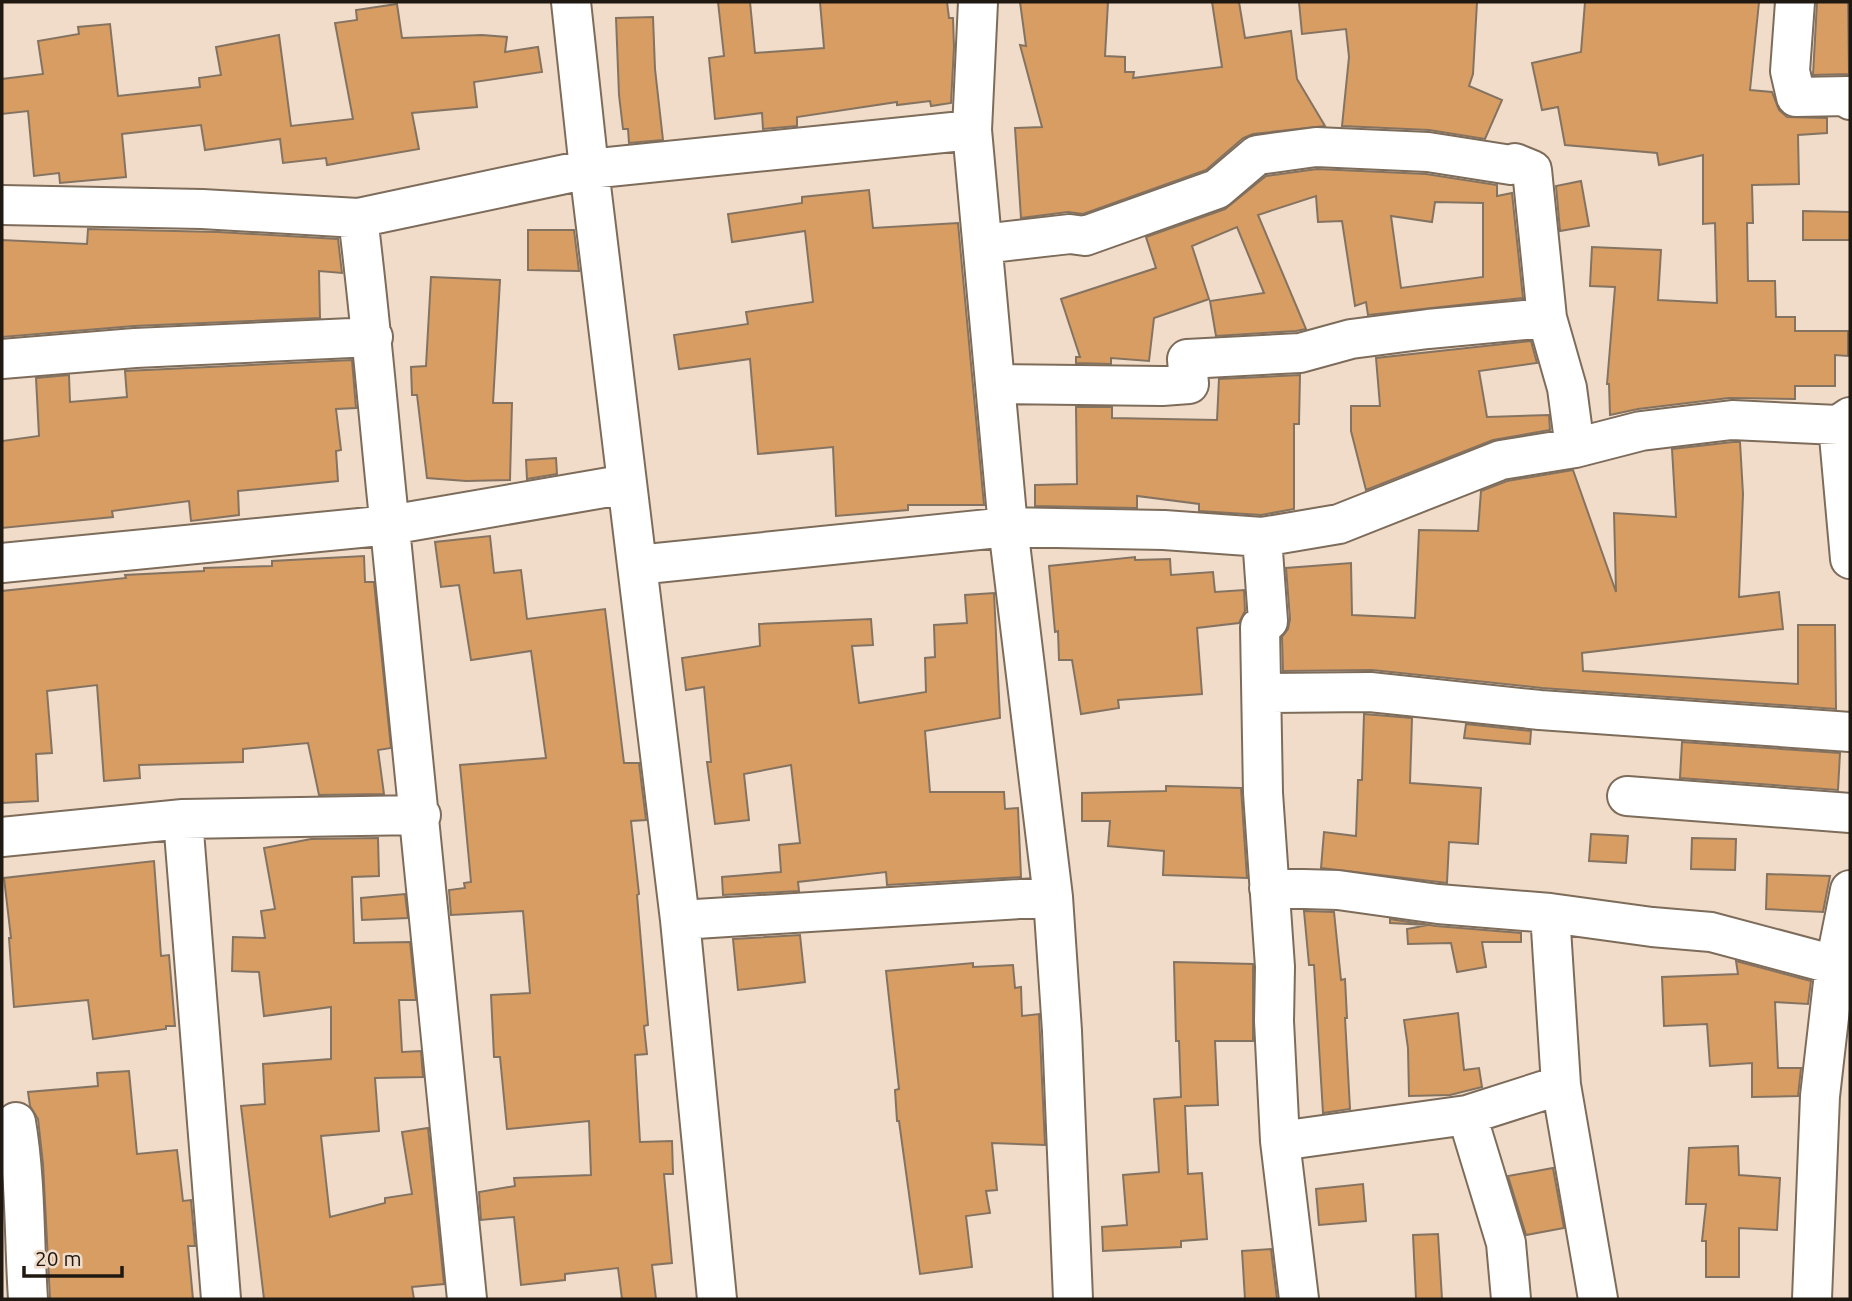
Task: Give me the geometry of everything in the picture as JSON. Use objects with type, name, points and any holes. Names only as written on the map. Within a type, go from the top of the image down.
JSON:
[{"type":"street","points":[[571,2],[680,920],[718,1299]]},
{"type":"street","points":[[978,2],[972,130],[1008,527],[1053,897],[1062,1031],[1073,1299]]},
{"type":"street","points":[[1795,2],[1790,71],[1796,97],[1848,96],[1850,100]]},
{"type":"street","points":[[2,205],[202,209],[358,218],[589,169],[972,130]]},
{"type":"street","points":[[983,243],[1070,234],[1085,236],[1217,190],[1257,155],[1316,147],[1428,152],[1511,165],[1516,163],[1532,170],[1547,318],[1567,388],[1575,448]]},
{"type":"street","points":[[358,218],[373,337],[467,1299]]},
{"type":"street","points":[[995,384],[1189,384],[1188,359],[1300,354],[1351,339],[1547,318]]},
{"type":"street","points":[[2,359],[135,348],[373,337]]},
{"type":"street","points":[[637,565],[1008,527],[1164,530],[1262,537],[1339,524],[1501,460],[1575,448],[1641,431],[1732,420],[1844,421],[1850,559]]},
{"type":"street","points":[[2,563],[390,525],[627,484]]},
{"type":"street","points":[[1262,537],[1268,621],[1260,627],[1263,793],[1275,967],[1274,1021],[1280,1141],[1299,1299]]},
{"type":"street","points":[[1262,693],[1370,692],[1540,710],[1850,732]]},
{"type":"street","points":[[1627,796],[1850,813]]},
{"type":"street","points":[[2,837],[183,818],[421,815]]},
{"type":"street","points":[[183,818],[221,1299]]},
{"type":"street","points":[[1269,888],[1338,890],[1438,904],[1550,913],[1711,932],[1842,964]]},
{"type":"street","points":[[1812,1299],[1820,1096],[1842,964],[1850,890]]},
{"type":"street","points":[[680,920],[1053,897]]},
{"type":"street","points":[[1550,913],[1561,1085],[1598,1299]]},
{"type":"street","points":[[1280,1141],[1467,1115],[1561,1085]]},
{"type":"street","points":[[1467,1115],[1506,1242],[1511,1299]]},
{"type":"street","points":[[16,1122],[24,1184],[28,1299]]},
{"type":"building","points":[[718,2],[750,2],[755,53],[824,48],[820,2],[947,2],[949,18],[953,18],[951,103],[931,106],[930,101],[897,105],[897,102],[797,117],[797,126],[763,129],[762,113],[715,119],[709,58],[724,56]]},
{"type":"building","points":[[1020,2],[1108,2],[1105,56],[1125,57],[1125,72],[1134,72],[1133,78],[1222,67],[1212,2],[1239,2],[1245,38],[1291,31],[1297,79],[1325,126],[1253,134],[1243,138],[1206,170],[1083,214],[1068,212],[1021,218],[1015,128],[1042,127],[1020,45],[1026,46]]},
{"type":"building","points":[[1299,2],[1477,2],[1473,74],[1469,86],[1502,100],[1485,139],[1429,130],[1342,126],[1349,57],[1346,29],[1302,34]]},
{"type":"building","points":[[1585,2],[1759,2],[1750,90],[1772,92],[1779,110],[1787,117],[1827,118],[1827,133],[1798,135],[1799,184],[1752,185],[1753,223],[1747,223],[1748,281],[1775,281],[1776,317],[1795,317],[1795,331],[1848,331],[1848,356],[1835,355],[1835,386],[1795,386],[1795,399],[1729,398],[1610,415],[1607,384],[1615,287],[1590,286],[1592,247],[1661,250],[1658,300],[1717,303],[1715,223],[1703,224],[1703,155],[1659,165],[1657,153],[1565,145],[1558,107],[1542,110],[1532,63],[1581,52]]},
{"type":"building","points":[[1817,2],[1848,2],[1849,74],[1813,75]]},
{"type":"building","points":[[397,4],[402,38],[482,35],[507,37],[505,52],[538,47],[542,72],[474,82],[477,107],[412,113],[419,149],[327,165],[326,158],[283,163],[280,139],[205,150],[201,125],[122,134],[126,177],[60,183],[59,173],[34,176],[28,111],[2,114],[2,79],[43,74],[38,41],[79,34],[78,27],[110,24],[118,96],[200,87],[199,78],[221,75],[216,47],[279,35],[291,126],[353,119],[335,23],[357,20],[356,10]]},
{"type":"building","points":[[653,17],[655,69],[663,140],[629,143],[628,129],[623,129],[619,95],[616,18]]},
{"type":"building","points":[[1317,169],[1426,174],[1497,185],[1497,196],[1512,193],[1523,298],[1368,315],[1366,302],[1355,306],[1342,221],[1318,222],[1316,196],[1258,215],[1306,329],[1216,336],[1210,301],[1264,293],[1237,227],[1192,246],[1209,299],[1154,318],[1149,361],[1111,358],[1111,364],[1076,363],[1076,357],[1080,357],[1061,299],[1156,268],[1146,237],[1225,209],[1266,176]],"holes":[[[1435,202],[1483,203],[1483,277],[1401,288],[1391,216],[1432,222]]]},
{"type":"building","points":[[1581,181],[1589,226],[1560,231],[1556,186]]},
{"type":"building","points":[[869,190],[873,228],[958,223],[984,505],[908,505],[908,510],[836,516],[833,447],[758,454],[750,359],[679,369],[674,335],[748,324],[746,312],[813,302],[805,231],[732,242],[728,214],[802,203],[802,197]]},
{"type":"building","points":[[1803,211],[1850,212],[1850,240],[1803,240]]},
{"type":"building","points":[[88,229],[218,232],[338,239],[342,273],[319,271],[320,318],[134,326],[2,337],[2,240],[87,244]]},
{"type":"building","points":[[528,230],[574,230],[579,271],[528,270]]},
{"type":"building","points":[[431,277],[500,280],[493,403],[512,403],[510,480],[427,478],[417,395],[412,395],[411,367],[426,366]]},
{"type":"building","points":[[1531,341],[1537,363],[1479,371],[1487,417],[1549,415],[1550,430],[1493,440],[1366,490],[1351,431],[1351,406],[1380,406],[1376,358]]},
{"type":"building","points":[[352,360],[356,408],[336,409],[341,450],[336,451],[338,481],[238,491],[239,515],[191,521],[189,501],[112,511],[113,517],[2,528],[2,441],[39,436],[36,378],[69,375],[70,402],[127,397],[125,371]]},
{"type":"building","points":[[1300,375],[1299,424],[1294,424],[1294,509],[1261,515],[1199,511],[1199,504],[1137,496],[1137,508],[1035,506],[1035,485],[1077,484],[1076,407],[1112,407],[1112,418],[1217,420],[1219,379]]},
{"type":"building","points":[[1740,442],[1743,494],[1739,597],[1779,592],[1783,629],[1582,653],[1583,671],[1798,684],[1798,625],[1835,625],[1836,709],[1542,688],[1372,670],[1283,671],[1282,637],[1288,629],[1290,619],[1286,568],[1351,563],[1352,615],[1415,618],[1419,530],[1478,531],[1481,491],[1507,481],[1573,470],[1616,592],[1614,513],[1676,517],[1672,449]]},
{"type":"building","points":[[556,458],[557,474],[527,479],[526,460]]},
{"type":"building","points":[[490,536],[494,573],[521,570],[527,619],[605,609],[624,763],[639,763],[646,820],[631,821],[648,1025],[644,1026],[647,1054],[635,1055],[640,1142],[672,1141],[673,1174],[664,1174],[672,1263],[652,1265],[656,1299],[622,1299],[618,1268],[565,1274],[565,1280],[521,1285],[514,1217],[481,1220],[479,1192],[515,1186],[514,1178],[591,1175],[589,1121],[507,1129],[500,1057],[494,1057],[491,995],[530,993],[523,911],[451,915],[449,890],[465,888],[464,883],[471,882],[460,765],[546,758],[531,651],[471,660],[459,585],[441,587],[435,542]]},
{"type":"building","points":[[364,556],[365,582],[374,582],[391,748],[378,750],[384,794],[319,795],[308,743],[243,749],[243,762],[139,765],[140,778],[104,781],[97,685],[47,691],[52,753],[36,754],[38,801],[2,803],[2,591],[126,578],[125,575],[204,571],[204,568],[272,566],[272,561]]},
{"type":"building","points":[[1135,557],[1135,560],[1170,559],[1171,575],[1213,572],[1215,592],[1244,590],[1245,611],[1239,623],[1197,628],[1202,694],[1118,700],[1119,708],[1081,714],[1072,660],[1059,660],[1049,566]]},
{"type":"building","points":[[994,593],[1000,718],[925,731],[930,792],[1004,792],[1005,809],[1018,808],[1021,877],[887,885],[886,872],[798,882],[799,891],[723,895],[722,877],[781,872],[779,845],[800,843],[791,765],[744,774],[749,820],[715,824],[707,762],[711,762],[704,687],[686,690],[682,658],[760,646],[759,624],[871,619],[873,645],[852,646],[859,703],[926,692],[925,658],[935,657],[934,625],[967,623],[965,595]]},
{"type":"building","points":[[1364,714],[1412,718],[1410,783],[1481,788],[1478,844],[1449,842],[1447,883],[1321,868],[1324,832],[1356,836],[1358,780],[1362,780]]},
{"type":"building","points":[[1466,724],[1531,731],[1530,744],[1464,738]]},
{"type":"building","points":[[1682,742],[1840,753],[1838,790],[1680,778]]},
{"type":"building","points":[[1166,786],[1241,788],[1247,878],[1163,875],[1164,851],[1108,846],[1110,821],[1082,821],[1082,793],[1166,791]]},
{"type":"building","points":[[1591,834],[1628,836],[1626,863],[1589,861]]},
{"type":"building","points":[[378,838],[379,876],[352,877],[354,943],[410,942],[416,1000],[399,1000],[402,1052],[421,1051],[423,1077],[375,1078],[379,1131],[321,1136],[330,1217],[385,1203],[385,1198],[412,1194],[402,1132],[428,1128],[444,1284],[412,1287],[414,1299],[264,1299],[241,1106],[265,1104],[263,1064],[331,1059],[331,1007],[264,1016],[259,972],[232,971],[233,937],[265,938],[261,911],[275,909],[264,848],[311,839]]},
{"type":"building","points":[[1692,838],[1736,839],[1735,870],[1691,869]]},
{"type":"building","points":[[154,861],[161,956],[169,955],[175,1026],[93,1039],[88,1000],[14,1007],[11,938],[4,878]]},
{"type":"building","points":[[1767,874],[1830,876],[1823,912],[1766,909]]},
{"type":"building","points":[[405,894],[408,918],[362,920],[361,898]]},
{"type":"building","points":[[1304,911],[1334,912],[1341,980],[1345,979],[1350,1109],[1323,1113],[1314,965],[1309,965]]},
{"type":"building","points":[[1390,919],[1521,933],[1521,942],[1482,942],[1486,967],[1457,972],[1451,943],[1408,944],[1407,929],[1428,925],[1390,923]]},
{"type":"building","points":[[800,935],[805,982],[738,990],[733,939]]},
{"type":"building","points":[[1736,961],[1811,981],[1808,1004],[1775,1002],[1778,1068],[1801,1068],[1798,1096],[1752,1097],[1752,1063],[1710,1066],[1707,1024],[1664,1026],[1662,977],[1738,974]]},
{"type":"building","points":[[1174,962],[1253,964],[1253,1041],[1215,1041],[1218,1105],[1185,1106],[1188,1174],[1202,1173],[1207,1239],[1181,1241],[1181,1247],[1103,1251],[1102,1227],[1127,1225],[1123,1175],[1159,1172],[1154,1099],[1181,1097]]},
{"type":"building","points":[[973,963],[973,967],[1013,965],[1015,988],[1021,987],[1022,1016],[1039,1014],[1045,1145],[992,1143],[997,1190],[986,1191],[990,1213],[966,1216],[972,1267],[920,1274],[897,1121],[895,1090],[899,1089],[886,971]]},
{"type":"building","points":[[1458,1013],[1464,1070],[1479,1068],[1482,1087],[1450,1095],[1409,1096],[1408,1048],[1404,1020]]},
{"type":"building","points":[[129,1071],[137,1154],[177,1150],[183,1201],[191,1200],[195,1246],[188,1246],[193,1299],[50,1299],[43,1164],[38,1119],[30,1106],[28,1092],[98,1086],[97,1073]]},
{"type":"building","points":[[1738,1146],[1739,1175],[1780,1178],[1777,1230],[1739,1228],[1739,1277],[1706,1277],[1706,1241],[1702,1241],[1706,1204],[1686,1204],[1689,1148]]},
{"type":"building","points":[[1553,1168],[1564,1228],[1526,1235],[1508,1176]]},
{"type":"building","points":[[1363,1184],[1366,1221],[1319,1225],[1316,1189]]},
{"type":"building","points":[[1438,1234],[1442,1299],[1416,1299],[1413,1235]]},
{"type":"building","points":[[1271,1249],[1277,1299],[1245,1299],[1242,1251]]}]
